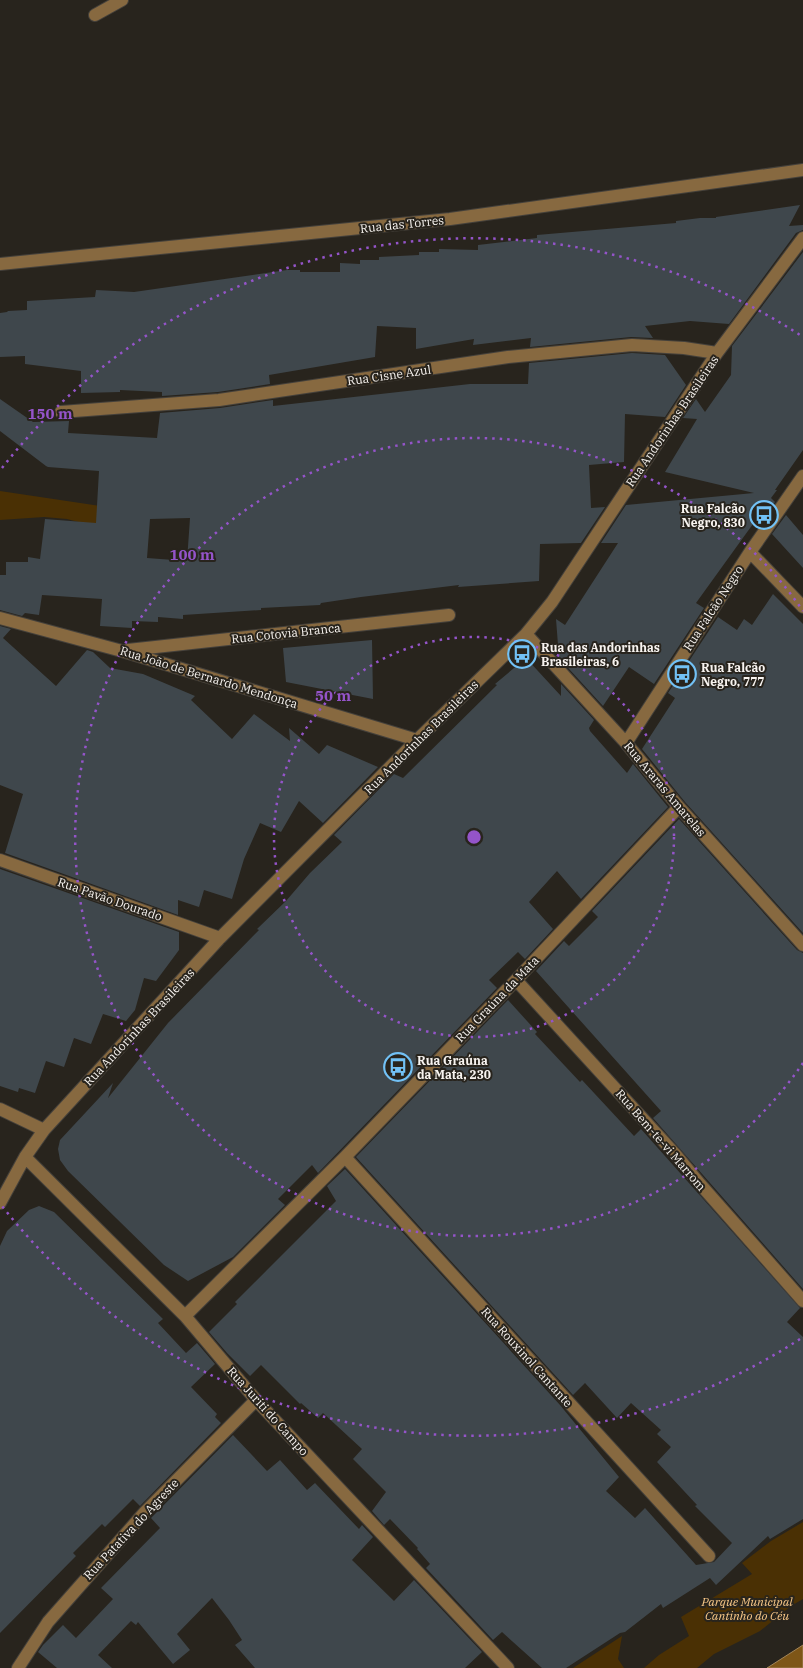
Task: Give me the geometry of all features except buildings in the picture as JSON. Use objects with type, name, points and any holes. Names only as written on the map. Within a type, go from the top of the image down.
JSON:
[{"type":"street","points":[[95,16],[122,0]]},
{"type":"street","name":"Rua das Torres","points":[[0,264],[450,219],[803,170]]},
{"type":"street","name":"Rua Andorinhas Brasileiras","points":[[0,1203],[24,1157],[44,1130],[220,938],[417,740],[526,634],[552,602],[717,353],[803,238]]},
{"type":"street","name":"Rua Cisne Azul","points":[[61,412],[219,400],[508,357],[632,345],[684,348],[717,353]]},
{"type":"street","name":"Rua Falcão Negro","points":[[626,743],[750,552],[803,476]]},
{"type":"street","points":[[750,552],[803,606]]},
{"type":"street","name":"Rua Cotovia Branca","points":[[122,651],[449,615]]},
{"type":"street","name":"Rua João de Bernardo Mendonça","points":[[0,618],[122,651],[417,740]]},
{"type":"street","name":"Rua Araras Amarelas","points":[[526,634],[626,743],[679,807],[803,945]]},
{"type":"street","name":"Rua Graúna da Mata","points":[[185,1316],[345,1157],[516,980],[679,807]]},
{"type":"street","name":"Rua Pavão Dourado","points":[[0,860],[220,938]]},
{"type":"street","name":"Rua Bem-te-vi Marrom","points":[[516,980],[676,1155],[803,1301]]},
{"type":"street","points":[[0,1109],[44,1130]]},
{"type":"street","name":"Rua Juriti do Campo","points":[[24,1157],[185,1316],[256,1400],[508,1668]]},
{"type":"street","name":"Rua Rouxinol Cantante","points":[[345,1157],[708,1556]]},
{"type":"street","name":"Rua Patativa do Agreste","points":[[18,1668],[48,1622],[145,1512],[256,1400]]},
{"type":"green space","points":[[0,491],[107,507],[105,529],[67,519],[44,517],[0,520]]},
{"type":"green space","name":"Parque Municipal Cantinho do Céu","points":[[803,1522],[803,1599],[791,1606],[760,1631],[714,1654],[697,1668],[644,1668],[659,1655],[689,1636],[681,1617],[752,1574],[742,1563],[771,1541]]},
{"type":"green space","points":[[622,1636],[618,1659],[624,1668],[573,1668]]},
{"type":"shaded area","points":[[803,1645],[803,1668],[767,1668]]},
{"type":"place","name":"Rua Falcão Negro, 830","points":[[764,515]]},
{"type":"place","name":"Rua das Andorinhas Brasileiras, 6","points":[[522,654]]},
{"type":"place","name":"Rua Falcão Negro, 777","points":[[682,674]]},
{"type":"place","name":"Rua Graúna da Mata, 230","points":[[398,1067]]}]
